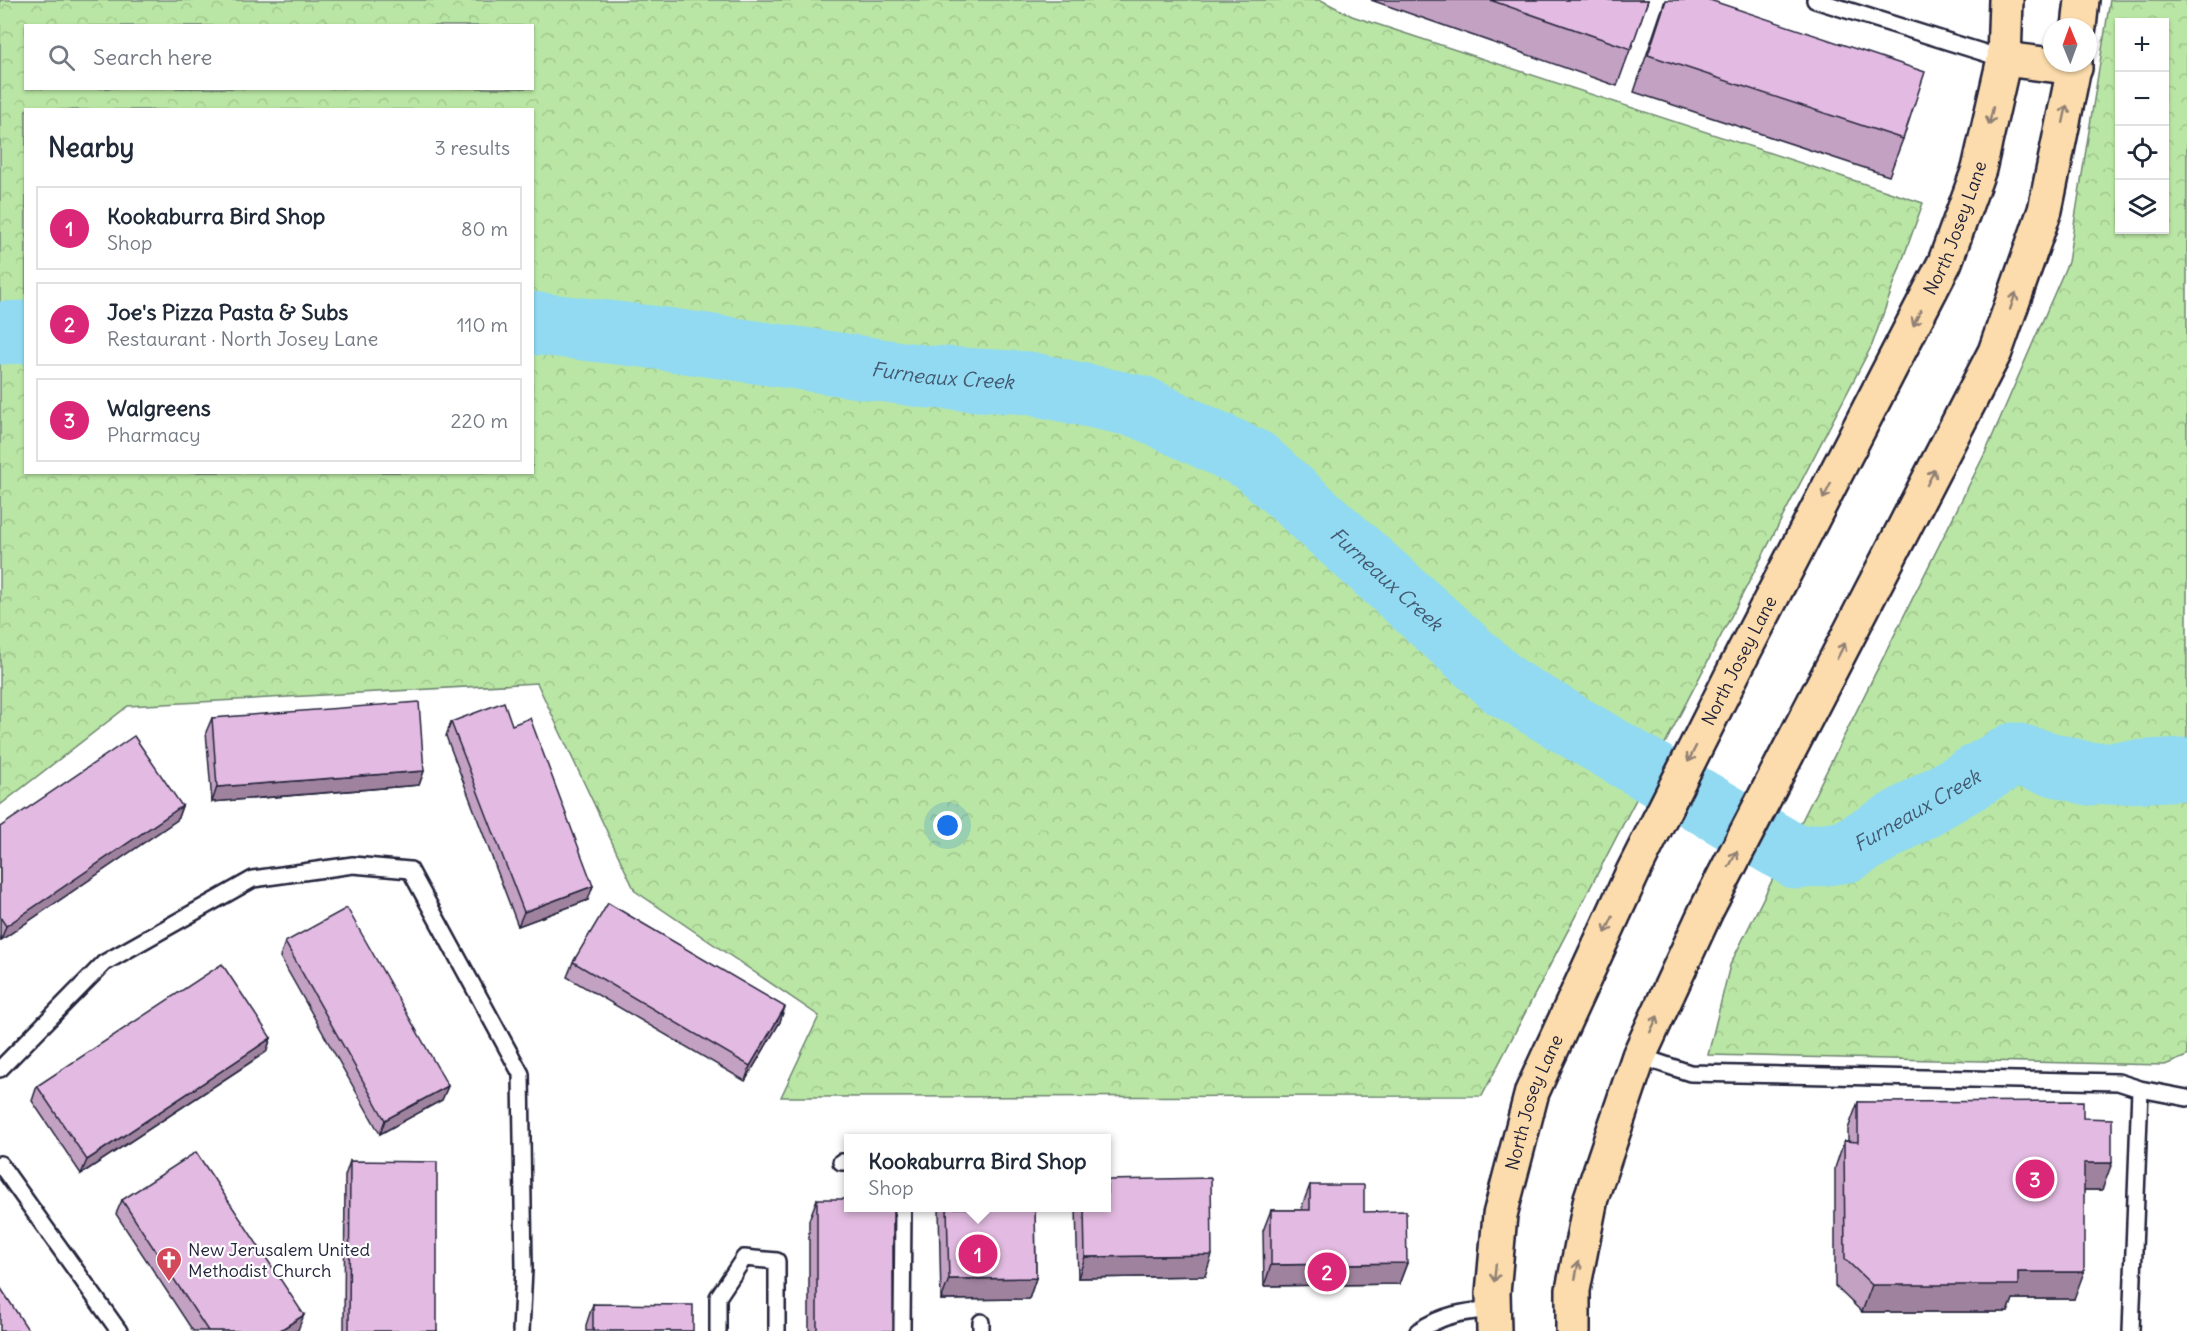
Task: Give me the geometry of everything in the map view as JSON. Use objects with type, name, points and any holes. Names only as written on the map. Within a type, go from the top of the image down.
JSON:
[{"type":"main road","name":"North Josey Lane","points":[[1494,1320],[1500,1215],[1532,1092],[1633,872],[1945,262],[1979,169],[2004,59],[2006,0]]},
{"type":"main road","points":[[2080,18],[2082,0]]},
{"type":"main road","points":[[2004,59],[2043,63]]},
{"type":"main road","points":[[1574,1330],[1574,1290],[1591,1198],[1639,1056],[1706,911],[1995,352],[2045,210],[2074,72]]},
{"type":"lane","points":[[1815,0],[2004,59]]},
{"type":"lane","points":[[0,1069],[104,963],[253,879],[353,865],[410,870],[520,1074],[524,1269],[521,1331]]},
{"type":"lane","points":[[1639,1056],[1690,1073],[2118,1082],[2140,1089],[2187,1098]]},
{"type":"lane","points":[[2131,1331],[2140,1089]]},
{"type":"lane","points":[[0,1164],[118,1331]]},
{"type":"lane","points":[[902,1331],[903,1212]]},
{"type":"lane","points":[[718,1331],[718,1297],[744,1258],[777,1261],[777,1331]]},
{"type":"lane","points":[[1418,1331],[1439,1318],[1457,1312],[1494,1320]]},
{"type":"green space","points":[[0,0],[1321,0],[1352,16],[1923,203],[1872,345],[1482,1096],[781,1097],[819,1016],[635,891],[537,683],[128,706],[0,805]]},
{"type":"green space","points":[[2110,0],[2187,0],[2187,1056],[2165,1065],[1708,1055],[1730,965],[1986,451],[2068,262]]},
{"type":"building","points":[[1490,0],[1648,0],[1631,49]]},
{"type":"building","points":[[1666,0],[1710,0],[1925,72],[1903,139],[1648,55]]},
{"type":"building","points":[[419,702],[424,771],[217,787],[212,718]]},
{"type":"building","points":[[504,702],[512,725],[530,718],[593,886],[524,912],[451,722]]},
{"type":"building","points":[[134,736],[182,806],[6,926],[0,917],[0,827]]},
{"type":"building","points":[[608,903],[785,1007],[750,1066],[573,962]]},
{"type":"building","points":[[347,908],[448,1086],[385,1120],[285,942]]},
{"type":"building","points":[[222,964],[271,1038],[87,1160],[37,1086]]},
{"type":"building","points":[[2083,1101],[2083,1118],[2112,1119],[2112,1163],[2084,1163],[2084,1272],[2018,1272],[2018,1285],[1872,1285],[1845,1259],[1844,1141],[1858,1142],[1858,1102]]},
{"type":"building","points":[[196,1152],[304,1315],[279,1331],[208,1331],[122,1200]]},
{"type":"building","points":[[350,1161],[437,1162],[437,1331],[349,1331]]},
{"type":"building","points":[[1211,1178],[1212,1255],[1085,1257],[1084,1212],[1111,1212],[1111,1180]]},
{"type":"building","points":[[1310,1185],[1364,1185],[1364,1212],[1406,1211],[1407,1263],[1271,1265],[1271,1210],[1310,1210]]},
{"type":"building","points":[[817,1199],[844,1199],[844,1212],[893,1212],[893,1331],[817,1331]]},
{"type":"building","points":[[947,1212],[1035,1212],[1036,1278],[949,1279]]},
{"type":"building","points":[[0,1287],[29,1331],[0,1331]]},
{"type":"building","points":[[593,1304],[693,1305],[693,1331],[593,1331]]},
{"type":"waterway","name":"Furneaux Creek","points":[[534,323],[651,337],[929,377],[1029,383],[1141,407],[1255,461],[1506,687],[1798,858],[1847,851],[2014,754],[2089,774],[2187,769]]},
{"type":"waterway","name":"Furneaux Creek","points":[[0,333],[24,332]]},
{"type":"place","name":"Walgreens","points":[[2035,1179]]},
{"type":"place","name":"Kookaburra Bird Shop","points":[[978,1254]]},
{"type":"place","name":"Joe's Pizza Pasta & Subs","points":[[1327,1272]]},
{"type":"place","name":"New Jerusalem United Methodist Church","points":[[169,1283]]}]
